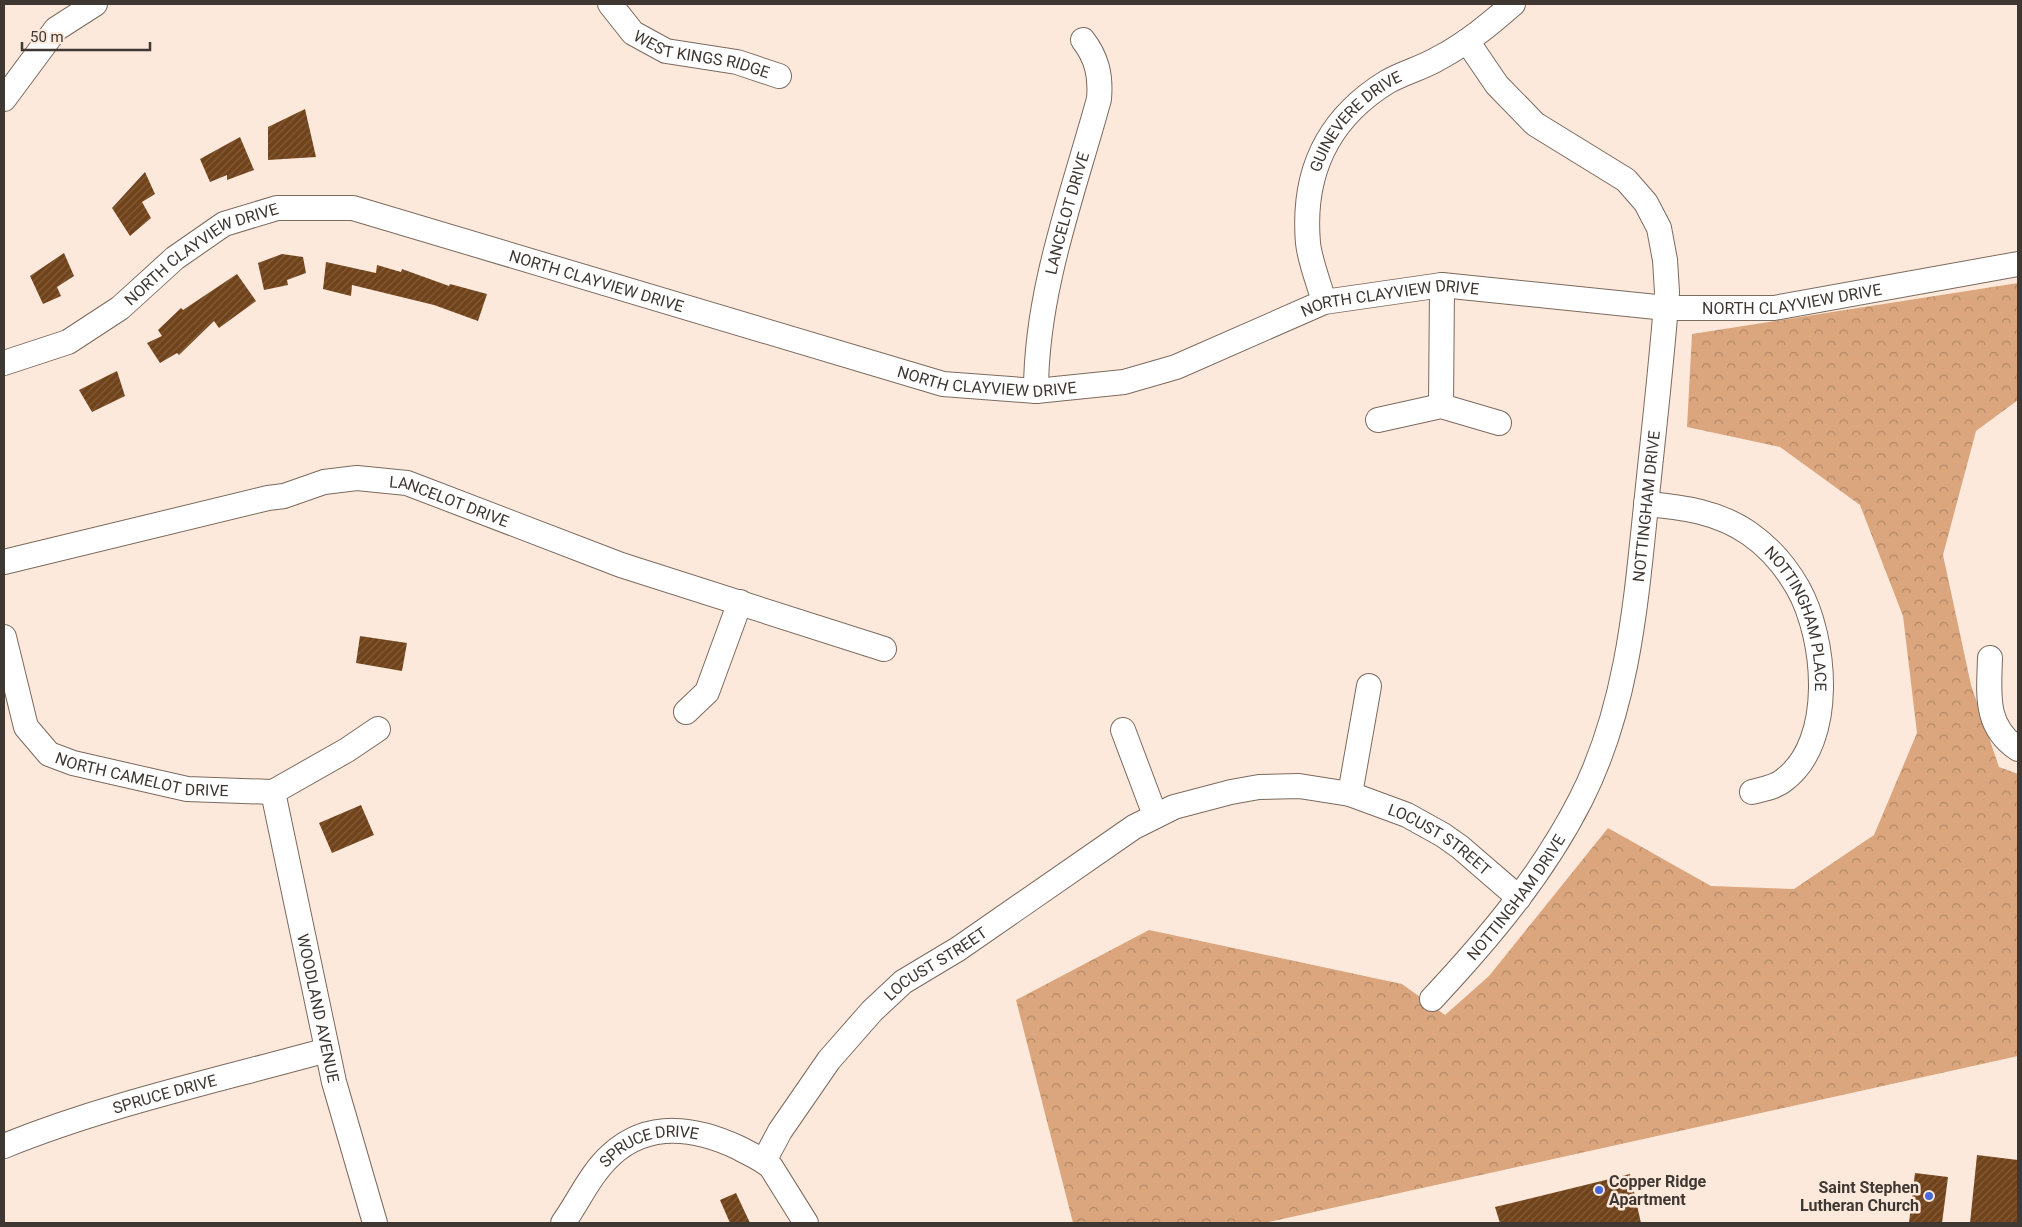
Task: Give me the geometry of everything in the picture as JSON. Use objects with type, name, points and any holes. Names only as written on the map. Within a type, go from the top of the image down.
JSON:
[{"type":"street","points":[[4,99],[56,29],[95,4]]},
{"type":"street","name":"WEST KINGS RIDGE","points":[[610,4],[633,33],[666,51],[737,62],[779,76]]},
{"type":"street","name":"GUINEVERE DRIVE","points":[[1324,302],[1308,245],[1307,211],[1310,185],[1328,137],[1360,100],[1388,81],[1438,59],[1467,41],[1513,4]]},
{"type":"street","name":"LANCELOT DRIVE","points":[[1036,391],[1036,364],[1044,298],[1099,98],[1100,86],[1096,61],[1083,40]]},
{"type":"street","name":"NOTTINGHAM DRIVE","points":[[1432,999],[1476,952],[1519,898],[1552,850],[1582,798],[1611,724],[1632,640],[1668,292],[1659,228],[1646,203],[1626,180],[1535,124],[1497,85],[1467,41]]},
{"type":"street","name":"NORTH CLAYVIEW DRIVE","points":[[4,363],[68,342],[120,308],[175,258],[224,224],[277,208],[352,208],[943,384],[1036,391],[1124,382],[1176,367],[1324,302],[1442,285],[1666,308],[1774,308],[2018,264]]},
{"type":"street","points":[[1441,406],[1442,285]]},
{"type":"street","points":[[1378,420],[1441,406],[1499,423]]},
{"type":"street","name":"LANCELOT DRIVE","points":[[4,562],[268,498],[284,496],[324,482],[357,478],[407,483],[621,565],[884,650]]},
{"type":"street","name":"NOTTINGHAM PLACE","points":[[1646,504],[1705,512],[1730,522],[1751,535],[1770,550],[1786,569],[1809,614],[1821,675],[1821,702],[1816,726],[1808,749],[1798,766],[1784,781],[1752,792]]},
{"type":"street","points":[[686,712],[707,692],[740,602]]},
{"type":"street","name":"NORTH CAMELOT DRIVE","points":[[4,638],[26,727],[49,754],[73,763],[188,789],[273,792]]},
{"type":"street","points":[[1990,658],[1989,703],[1998,731],[2018,749]]},
{"type":"street","points":[[1350,794],[1369,686]]},
{"type":"street","points":[[273,792],[339,754],[378,728]]},
{"type":"street","points":[[1123,730],[1155,815]]},
{"type":"street","name":"LOCUST STREET","points":[[764,1160],[780,1131],[829,1060],[872,1010],[903,982],[958,949],[1134,827],[1174,807],[1231,792],[1259,787],[1299,786],[1350,794],[1407,815],[1443,835],[1460,847],[1519,898]]},
{"type":"street","name":"WOODLAND AVENUE","points":[[273,792],[327,1050],[375,1223]]},
{"type":"street","name":"SPRUCE DRIVE","points":[[4,1146],[48,1128],[247,1070],[327,1050]]},
{"type":"street","name":"SPRUCE DRIVE","points":[[563,1223],[595,1173],[612,1154],[629,1142],[655,1133],[672,1129],[697,1132],[718,1138],[764,1160]]},
{"type":"street","points":[[764,1160],[771,1167],[806,1223]]},
{"type":"green space","points":[[2018,283],[2018,400],[1976,431],[1943,555],[1971,685],[1999,767],[2018,774],[2018,1056],[1264,1223],[1073,1223],[1016,1000],[1149,930],[1402,984],[1445,1015],[1489,976],[1608,828],[1711,886],[1794,889],[1874,835],[1917,733],[1903,616],[1860,505],[1780,447],[1687,427],[1692,334]]},
{"type":"building","points":[[305,109],[316,157],[268,160],[268,127]]},
{"type":"building","points":[[240,137],[254,170],[227,180],[227,175],[210,182],[200,159]]},
{"type":"building","points":[[145,172],[155,194],[142,202],[151,218],[130,236],[112,208]]},
{"type":"building","points":[[64,253],[74,276],[57,287],[61,296],[43,304],[30,276]]},
{"type":"building","points":[[282,254],[303,257],[306,273],[287,280],[288,285],[264,290],[258,263]]},
{"type":"building","points":[[326,262],[376,273],[377,265],[401,272],[402,269],[449,286],[450,284],[487,294],[478,321],[434,305],[352,285],[351,296],[323,289]]},
{"type":"building","points":[[237,274],[256,301],[219,328],[214,321],[179,355],[177,353],[160,363],[147,343],[162,336],[158,330],[181,308],[183,310]]},
{"type":"building","points":[[117,371],[125,396],[92,412],[79,390]]},
{"type":"building","points":[[360,636],[407,643],[402,671],[356,663]]},
{"type":"building","points":[[361,805],[374,835],[332,853],[319,823]]},
{"type":"building","points":[[1977,1155],[2018,1160],[2018,1223],[1970,1223]]},
{"type":"building","name":"Saint Stephen Lutheran Church","points":[[1915,1173],[1948,1177],[1942,1223],[1909,1223]]},
{"type":"building","name":"Copper Ridge Apartment","points":[[1630,1174],[1641,1223],[1500,1223],[1495,1207]]},
{"type":"building","points":[[736,1193],[750,1223],[730,1223],[720,1200]]},
{"type":"place","name":"Copper Ridge Apartment","points":[[1599,1190]]},
{"type":"place","name":"Saint Stephen Lutheran Church","points":[[1929,1196]]}]
